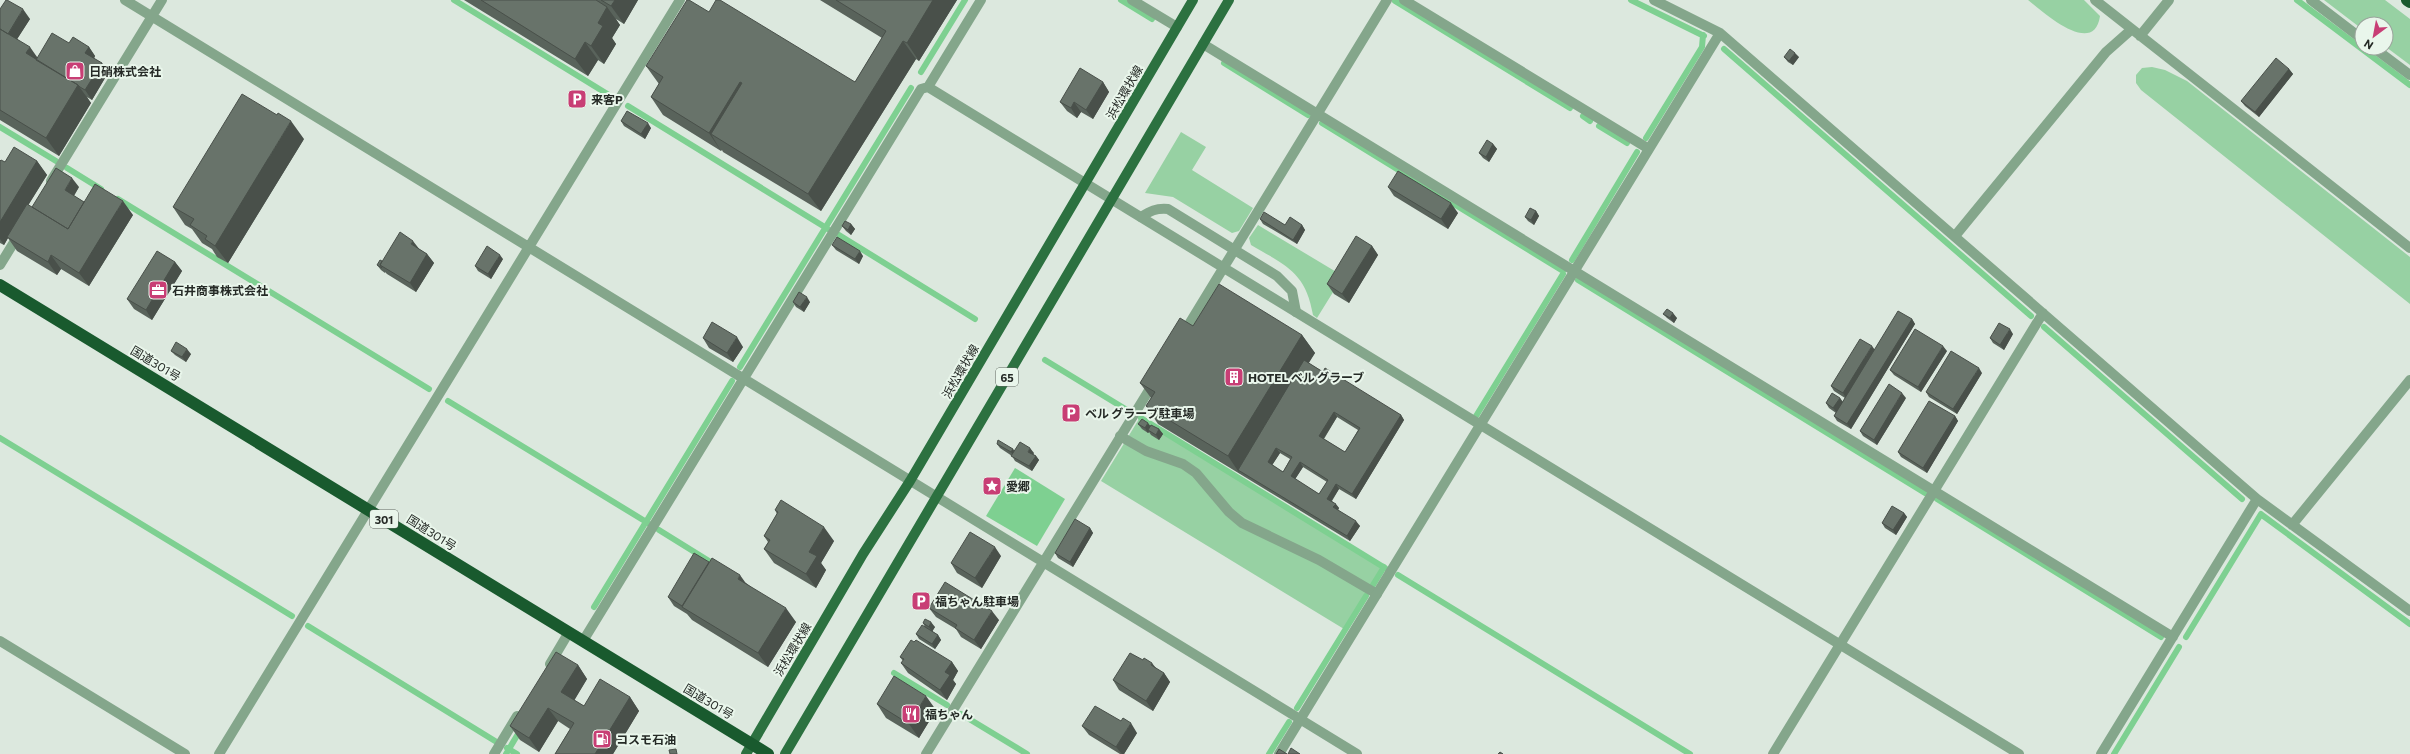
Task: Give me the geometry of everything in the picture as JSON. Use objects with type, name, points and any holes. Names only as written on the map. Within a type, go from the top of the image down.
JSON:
[{"type":"highway","name":"国道301号","points":[[0,285],[569,632],[749,749],[768,754]]},
{"type":"main road","name":"浜松環状線","points":[[749,749],[863,554],[910,481],[1193,0]]},
{"type":"main road","name":"65","points":[[785,754],[1229,0]]},
{"type":"street","points":[[125,0],[1357,754]]},
{"type":"street","points":[[44,193],[162,0]]},
{"type":"street","points":[[219,754],[680,0]]},
{"type":"street","points":[[583,641],[921,89],[928,87],[981,0]]},
{"type":"street","points":[[1132,0],[1177,27]]},
{"type":"street","points":[[1178,342],[1387,0]]},
{"type":"street","points":[[1404,0],[1649,150]]},
{"type":"street","points":[[1654,0],[1720,33],[2257,499],[2410,611]]},
{"type":"street","points":[[2095,0],[2410,248]]},
{"type":"street","points":[[1954,236],[2106,52],[2136,32],[2169,0]]},
{"type":"street","points":[[2311,0],[2354,33]]},
{"type":"street","points":[[1279,754],[1720,33]]},
{"type":"street","points":[[1203,44],[2173,637]]},
{"type":"street","points":[[2385,56],[2410,75]]},
{"type":"street","points":[[928,87],[2018,754]]},
{"type":"street","points":[[1141,217],[1150,210],[1159,208],[1168,209],[1235,250],[1286,283],[1296,300],[1296,312]]},
{"type":"street","points":[[0,264],[23,227]]},
{"type":"street","points":[[1773,754],[2043,313]]},
{"type":"street","points":[[926,754],[1158,376]]},
{"type":"street","points":[[2292,525],[2410,380]]},
{"type":"street","points":[[1120,436],[1146,451],[1183,464],[1196,474],[1229,512],[1242,523],[1325,564],[1377,594]]},
{"type":"street","points":[[2101,754],[2257,499]]},
{"type":"street","points":[[544,673],[569,632]]},
{"type":"street","points":[[0,641],[184,754]]},
{"type":"street","points":[[494,754],[523,707]]},
{"type":"shaded area","points":[[2028,0],[2084,0],[2100,16],[2096,28],[2088,33],[2079,33],[2056,21]]},
{"type":"shaded area","points":[[2324,0],[2385,0],[2410,19],[2410,65],[2394,53],[2394,16],[2354,16],[2354,23]]},
{"type":"shaded area","points":[[2152,67],[2165,70],[2187,81],[2410,257],[2410,304],[2141,90],[2136,83],[2136,75],[2142,68]]},
{"type":"shaded area","points":[[1181,132],[1206,147],[1192,170],[1253,208],[1239,231],[1232,233],[1173,197],[1145,193]]},
{"type":"shaded area","points":[[1258,225],[1343,276],[1317,318],[1313,315],[1310,300],[1305,289],[1292,271],[1274,258],[1251,245],[1249,238]]},
{"type":"shaded area","points":[[1139,419],[1382,567],[1344,629],[1101,481]]},
{"type":"shaded area","points":[[1015,468],[1065,499],[1037,546],[986,516]]},
{"type":"building","points":[[6,0],[23,9],[8,34],[0,29],[0,9]]},
{"type":"building","points":[[481,0],[596,0],[607,7],[598,23],[603,26],[591,46],[585,42],[575,59]]},
{"type":"building","points":[[601,0],[615,0],[611,6]]},
{"type":"building","points":[[687,0],[709,12],[716,0],[720,0],[855,82],[886,31],[836,0],[933,0],[907,43],[903,41],[808,194],[711,134],[742,83],[740,82],[709,133],[651,97],[663,77],[646,66]]},
{"type":"building","points":[[0,29],[30,47],[26,53],[78,85],[46,138],[0,110]]},
{"type":"building","name":"日硝株式会社","points":[[52,33],[69,43],[73,37],[89,47],[85,53],[102,63],[85,90],[36,60]]},
{"type":"building","points":[[1790,49],[1795,53],[1789,61],[1784,57]]},
{"type":"building","points":[[2276,58],[2289,69],[2255,112],[2241,101]]},
{"type":"building","points":[[1080,68],[1103,82],[1086,110],[1074,102],[1071,108],[1060,102]]},
{"type":"building","points":[[242,94],[277,115],[278,113],[291,121],[215,246],[205,239],[207,236],[190,225],[194,219],[173,207]]},
{"type":"building","points":[[627,111],[648,123],[641,134],[621,121]]},
{"type":"building","points":[[1487,140],[1493,144],[1486,157],[1479,153]]},
{"type":"building","points":[[14,147],[37,161],[0,222],[0,161],[5,162]]},
{"type":"building","points":[[56,168],[72,178],[65,190],[84,202],[68,229],[32,207]]},
{"type":"building","points":[[1398,171],[1451,203],[1441,219],[1388,187]]},
{"type":"building","points":[[95,184],[123,201],[79,273],[51,255],[48,262],[7,237],[27,204],[68,229]]},
{"type":"building","points":[[1530,208],[1536,211],[1531,220],[1525,217]]},
{"type":"building","points":[[1264,212],[1285,225],[1290,217],[1302,225],[1293,240],[1260,219]]},
{"type":"building","points":[[845,221],[851,224],[848,230],[842,226]]},
{"type":"building","points":[[400,232],[413,241],[411,244],[427,254],[410,283],[380,265]]},
{"type":"building","points":[[1356,236],[1372,246],[1342,294],[1327,284]]},
{"type":"building","points":[[837,237],[860,251],[855,259],[832,245]]},
{"type":"building","points":[[487,246],[500,255],[488,274],[475,266]]},
{"type":"building","points":[[157,251],[175,262],[146,310],[127,299]]},
{"type":"building","points":[[380,260],[382,261],[380,265],[382,268],[377,265]]},
{"type":"building","name":"HOTEL ベル グラーブ","points":[[1219,284],[1302,335],[1228,456],[1146,406],[1155,392],[1140,383],[1180,318],[1193,326]]},
{"type":"building","points":[[799,292],[807,297],[800,307],[793,302]]},
{"type":"building","points":[[1667,309],[1673,313],[1670,318],[1663,314]]},
{"type":"building","points":[[1898,311],[1912,319],[1847,424],[1834,416]]},
{"type":"building","points":[[712,322],[737,337],[727,353],[703,338]]},
{"type":"building","points":[[1999,323],[2010,329],[2000,345],[1990,338]]},
{"type":"building","points":[[1915,329],[1943,346],[1918,387],[1890,370]]},
{"type":"building","points":[[1860,339],[1872,346],[1843,393],[1831,386]]},
{"type":"building","points":[[176,342],[187,349],[182,357],[171,351]]},
{"type":"building","points":[[1951,351],[1979,368],[1953,409],[1926,392]]},
{"type":"building","points":[[1304,360],[1323,372],[1325,368],[1401,415],[1352,494],[1336,484],[1327,499],[1336,504],[1333,507],[1356,521],[1347,536],[1238,470]],"holes":[[[1334,412],[1360,428],[1345,452],[1319,436]],[[1276,448],[1292,457],[1283,472],[1268,462]],[[1300,462],[1328,480],[1319,494],[1291,476]]]},
{"type":"building","points":[[1889,384],[1902,393],[1874,440],[1860,431]]},
{"type":"building","points":[[1832,393],[1840,398],[1833,408],[1826,403]]},
{"type":"building","points":[[1929,401],[1955,416],[1923,468],[1898,452]]},
{"type":"building","points":[[1142,419],[1148,423],[1145,428],[1138,424]]},
{"type":"building","points":[[1151,425],[1159,429],[1156,435],[1148,430]]},
{"type":"building","points":[[998,440],[1013,449],[1011,452],[997,444]]},
{"type":"building","points":[[1020,442],[1030,448],[1028,452],[1036,456],[1029,466],[1011,456]]},
{"type":"building","points":[[781,500],[824,527],[809,552],[817,556],[806,574],[764,549],[770,540],[764,536],[778,512],[775,510]]},
{"type":"building","points":[[1892,506],[1904,513],[1893,530],[1882,523]]},
{"type":"building","points":[[1075,519],[1090,528],[1070,562],[1055,553]]},
{"type":"building","points":[[970,532],[995,547],[975,578],[951,563]]},
{"type":"building","points":[[694,553],[709,562],[682,606],[668,597]]},
{"type":"building","points":[[712,558],[740,575],[738,579],[786,608],[758,653],[682,607]]},
{"type":"building","points":[[945,582],[992,611],[974,640],[955,628],[957,625],[929,608]]},
{"type":"building","points":[[925,619],[931,622],[929,627],[923,623]]},
{"type":"building","points":[[922,625],[938,635],[932,644],[916,634]]},
{"type":"building","points":[[911,640],[914,642],[916,640],[952,662],[945,672],[950,675],[940,690],[901,663],[904,659],[900,657]]},
{"type":"building","points":[[556,652],[578,665],[561,692],[584,706],[600,679],[630,697],[595,754],[555,754],[574,723],[548,708],[529,738],[510,726]]},
{"type":"building","points":[[1130,653],[1143,660],[1144,658],[1152,663],[1151,665],[1164,673],[1146,701],[1113,680]]},
{"type":"building","points":[[894,676],[926,696],[909,724],[877,704]]},
{"type":"building","points":[[1095,706],[1121,721],[1123,718],[1131,723],[1116,747],[1082,726]]},
{"type":"building","points":[[1291,748],[1300,754],[1288,754]]},
{"type":"building","points":[[676,749],[677,754],[670,754],[669,750]]},
{"type":"building","points":[[1279,749],[1287,754],[1276,754]]},
{"type":"waterway","points":[[454,0],[609,95]]},
{"type":"waterway","points":[[921,72],[965,0]]},
{"type":"waterway","points":[[1121,0],[1152,19]]},
{"type":"waterway","points":[[1631,0],[1704,36]]},
{"type":"waterway","points":[[2297,0],[2410,85]]},
{"type":"waterway","points":[[1395,1],[1570,108]]},
{"type":"waterway","points":[[1646,138],[1702,47],[1703,35]]},
{"type":"waterway","points":[[1724,49],[2031,316]]},
{"type":"waterway","points":[[1224,63],[1308,115]]},
{"type":"waterway","points":[[740,367],[911,88]]},
{"type":"waterway","points":[[628,106],[828,229]]},
{"type":"waterway","points":[[1583,116],[1590,121]]},
{"type":"waterway","points":[[1322,123],[1563,271]]},
{"type":"waterway","points":[[1599,126],[1627,143]]},
{"type":"waterway","points":[[0,127],[56,161]]},
{"type":"waterway","points":[[1572,260],[1637,152]]},
{"type":"waterway","points":[[67,168],[101,189]]},
{"type":"waterway","points":[[118,199],[429,389]]},
{"type":"waterway","points":[[839,235],[975,319]]},
{"type":"waterway","points":[[1473,421],[1563,274]]},
{"type":"waterway","points":[[1578,280],[1925,493]]},
{"type":"waterway","points":[[2044,327],[2242,499]]},
{"type":"waterway","points":[[1045,360],[1127,410]]},
{"type":"waterway","points":[[594,607],[732,381]]},
{"type":"waterway","points":[[448,401],[648,523]]},
{"type":"waterway","points":[[1141,418],[1385,568]]},
{"type":"waterway","points":[[0,438],[292,616]]},
{"type":"waterway","points":[[1937,499],[2161,637]]},
{"type":"waterway","points":[[2186,637],[2261,514]]},
{"type":"waterway","points":[[2262,515],[2410,624]]},
{"type":"waterway","points":[[659,530],[717,566]]},
{"type":"waterway","points":[[1373,585],[1384,567]]},
{"type":"waterway","points":[[1398,575],[1690,754]]},
{"type":"waterway","points":[[1297,708],[1366,596]]},
{"type":"waterway","points":[[308,626],[495,741]]},
{"type":"waterway","points":[[2114,754],[2179,647]]},
{"type":"waterway","points":[[894,673],[947,705]]},
{"type":"waterway","points":[[961,714],[1027,754]]},
{"type":"waterway","points":[[1269,754],[1289,722]]},
{"type":"waterway","points":[[506,754],[521,729]]},
{"type":"waterway","points":[[507,748],[517,754]]},
{"type":"place","name":"日硝株式会社","points":[[75,71]]},
{"type":"place","name":"来客P","points":[[577,99]]},
{"type":"place","name":"石井商事株式会社","points":[[158,290]]},
{"type":"place","name":"HOTEL ベル グラーブ","points":[[1234,377]]},
{"type":"place","name":"ベル グラーブ駐車場","points":[[1071,413]]},
{"type":"place","name":"愛郷","points":[[992,486]]},
{"type":"place","name":"福ちゃん駐車場","points":[[921,601]]},
{"type":"place","name":"福ちゃん","points":[[911,714]]},
{"type":"place","name":"コスモ石油","points":[[602,739]]}]
